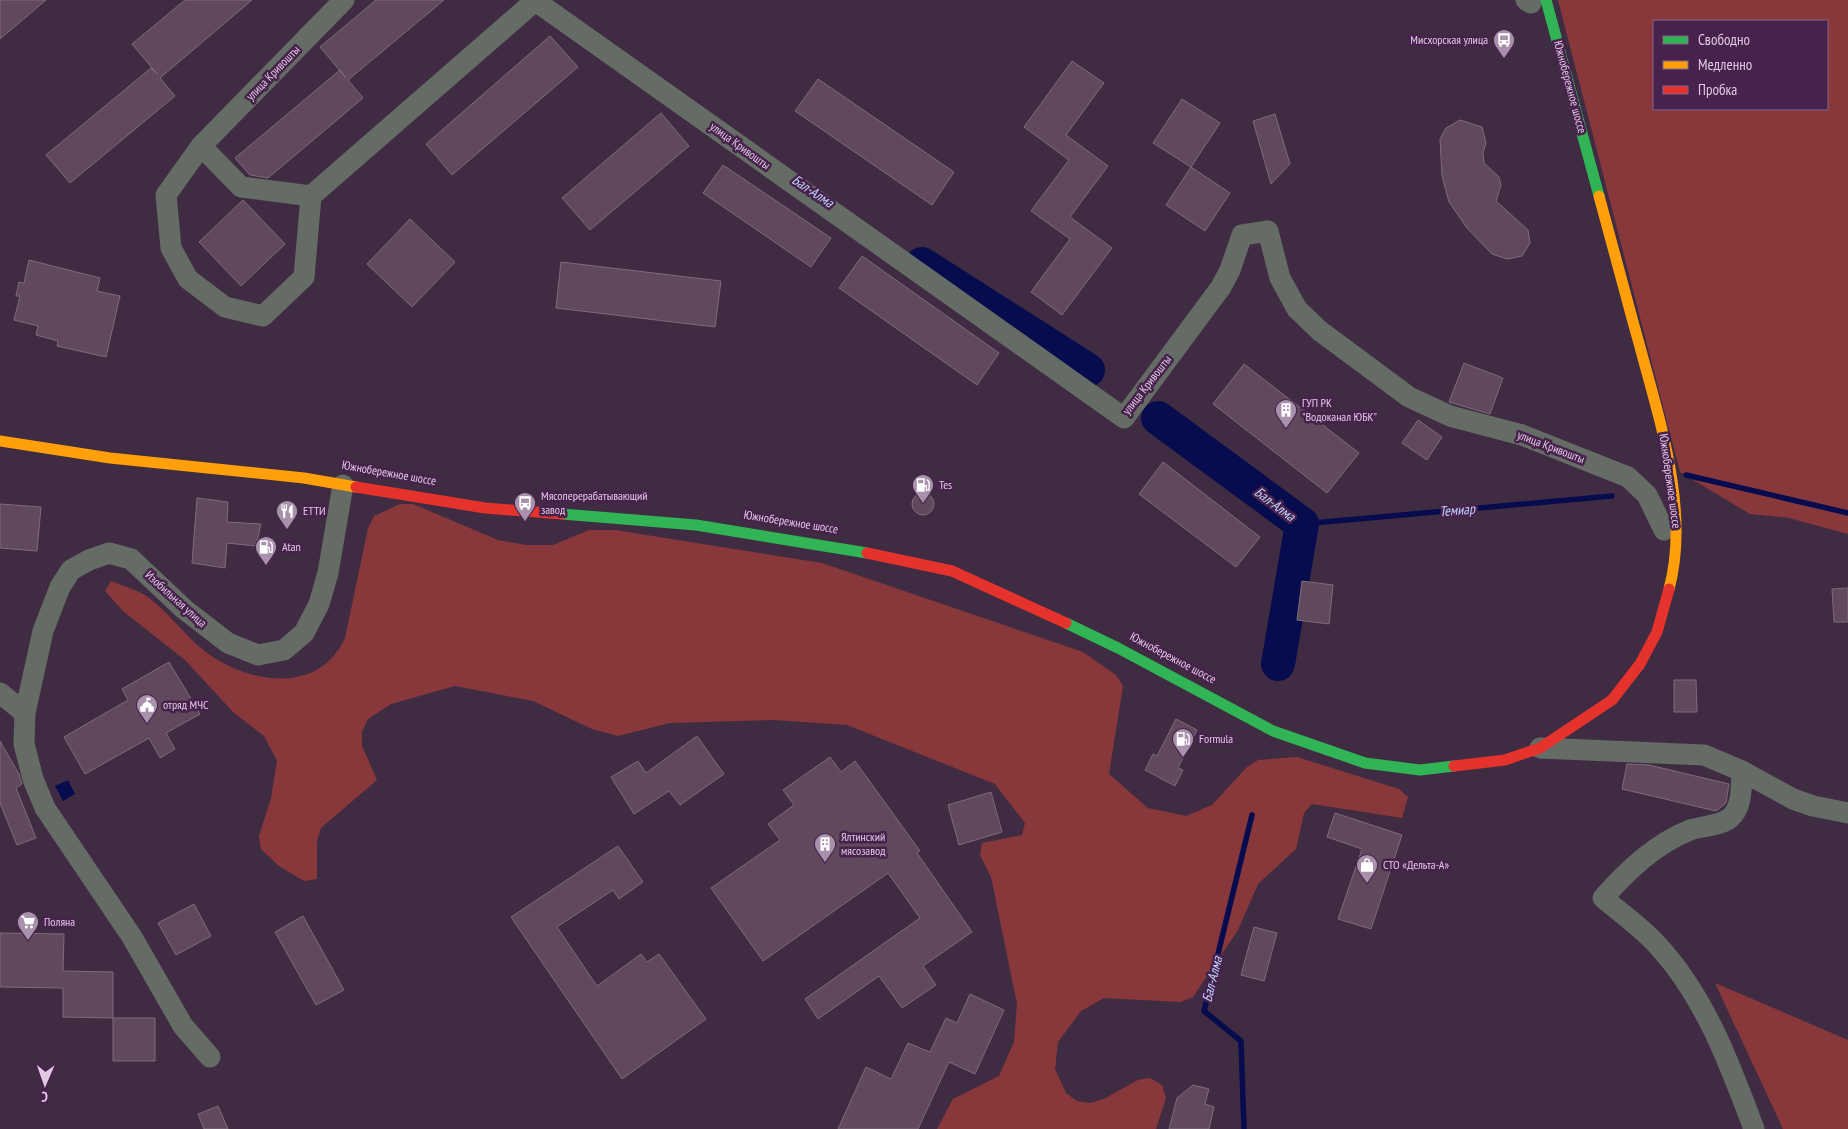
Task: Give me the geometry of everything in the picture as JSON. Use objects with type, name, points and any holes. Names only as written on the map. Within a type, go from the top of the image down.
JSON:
[{"type":"highway","name":"Южнобережное шоссе","points":[[0,441],[120,459],[308,476],[411,490],[476,502],[691,521],[853,545],[898,554],[946,566],[1010,593],[1107,638],[1271,726],[1366,759],[1420,765],[1513,754],[1552,737],[1618,681],[1629,667],[1649,630],[1659,588],[1673,488],[1654,399],[1617,269],[1551,15],[1533,2]]},
{"type":"highway","points":[[1603,258],[1642,398]]},
{"type":"highway","name":"Южнобережное шоссе","points":[[1646,417],[1651,436]]},
{"type":"highway","name":"Южнобережное шоссе","points":[[138,449],[285,471],[343,485],[485,508],[696,526],[864,551],[952,571],[1085,631],[1273,731],[1365,762],[1420,770],[1505,760],[1540,748],[1573,728],[1612,700],[1640,664],[1660,623],[1672,577],[1668,524],[1662,498]]},
{"type":"street","name":"улица Кривошты","points":[[311,196],[304,278],[264,316],[225,307],[188,280],[171,248],[166,195],[201,146],[344,0]]},
{"type":"street","name":"улица Кривошты","points":[[534,0],[1124,418],[1221,287],[1230,270],[1242,235],[1268,230],[1280,278],[1297,309],[1320,331],[1409,397],[1450,416],[1522,435],[1628,477],[1647,495],[1668,524]]},
{"type":"street","points":[[201,146],[242,187],[311,196],[534,0]]},
{"type":"street","name":"Изобильная улица","points":[[210,1057],[184,1026],[132,937],[45,808],[33,779],[24,744],[25,713],[42,631],[60,587],[71,570],[89,560],[110,553],[130,559],[184,609],[228,642],[258,655],[284,650],[304,633],[318,604],[328,573],[343,485]]},
{"type":"street","points":[[0,693],[25,713]]},
{"type":"street","points":[[1540,748],[1704,755],[1742,771],[1794,799],[1813,806],[1848,813]]},
{"type":"street","points":[[1742,771],[1737,810],[1729,819],[1690,830],[1661,845],[1622,876],[1603,898],[1644,931],[1661,948],[1690,987],[1727,1058],[1754,1129]]},
{"type":"shaded area","points":[[1558,0],[1848,0],[1848,534],[1789,518],[1750,514],[1680,472]]},
{"type":"shaded area","points":[[400,504],[413,504],[498,540],[526,545],[553,545],[589,530],[615,530],[822,563],[1083,652],[1116,675],[1123,686],[1109,774],[1148,808],[1186,816],[1212,805],[1247,767],[1258,760],[1297,757],[1399,789],[1408,797],[1402,818],[1312,804],[1304,813],[1296,849],[1258,884],[1238,930],[1193,997],[1181,1002],[1104,998],[1081,1011],[1058,1042],[1055,1069],[1066,1093],[1077,1101],[1090,1103],[1104,1099],[1138,1080],[1150,1078],[1162,1085],[1166,1098],[1156,1129],[937,1129],[953,1099],[999,1076],[1014,1042],[1017,1004],[991,877],[980,855],[982,843],[1022,835],[1025,823],[995,784],[847,725],[775,720],[670,723],[618,736],[592,729],[533,701],[455,686],[391,704],[368,719],[362,732],[362,746],[377,780],[321,828],[317,841],[317,879],[304,881],[279,866],[261,849],[259,836],[271,798],[277,761],[264,736],[234,713],[185,660],[124,612],[105,591],[111,581],[145,595],[157,604],[192,640],[224,664],[243,672],[263,677],[301,676],[319,669],[333,656],[345,638],[368,528],[374,516]]},
{"type":"shaded area","points":[[68,780],[75,794],[63,801],[55,786]]},
{"type":"shaded area","points":[[1715,983],[1848,1040],[1848,1129],[1783,1129]]},
{"type":"building","points":[[0,0],[46,0],[0,39]]},
{"type":"building","points":[[185,0],[252,0],[160,78],[175,96],[70,183],[46,155],[151,68],[158,75],[132,44]]},
{"type":"building","points":[[376,0],[444,0],[348,80],[363,98],[268,178],[250,175],[235,158],[340,70],[320,47]]},
{"type":"building","points":[[550,36],[578,67],[452,175],[426,144]]},
{"type":"building","points":[[1072,61],[1104,83],[1066,135],[1108,166],[1070,217],[1112,248],[1062,315],[1031,292],[1070,239],[1031,211],[1069,160],[1024,127]]},
{"type":"building","points":[[818,79],[954,172],[932,205],[795,111]]},
{"type":"building","points":[[1182,99],[1220,123],[1191,167],[1153,143]]},
{"type":"building","points":[[661,113],[689,146],[590,230],[562,198]]},
{"type":"building","points":[[1275,114],[1290,164],[1271,184],[1253,121]]},
{"type":"building","points":[[1460,120],[1482,127],[1486,143],[1483,153],[1484,163],[1499,177],[1501,185],[1496,201],[1528,230],[1530,243],[1522,256],[1507,259],[1492,254],[1467,228],[1449,202],[1442,176],[1440,139],[1446,128]]},
{"type":"building","points":[[723,165],[831,238],[811,267],[703,193]]},
{"type":"building","points":[[1191,167],[1230,193],[1205,231],[1166,205]]},
{"type":"building","points":[[243,200],[285,244],[241,286],[199,242]]},
{"type":"building","points":[[410,219],[455,262],[412,307],[367,264]]},
{"type":"building","points":[[862,256],[999,353],[977,385],[839,288]]},
{"type":"building","points":[[29,260],[100,278],[97,291],[120,296],[106,357],[57,346],[58,341],[36,335],[38,326],[14,320],[20,296],[16,296],[19,282],[24,283]]},
{"type":"building","points":[[561,262],[721,281],[715,327],[556,308]]},
{"type":"building","points":[[1464,363],[1503,378],[1490,414],[1449,402]]},
{"type":"building","name":"ГУП РК \"Водоканал ЮБК\"","points":[[1244,364],[1359,453],[1327,493],[1213,404]]},
{"type":"building","points":[[1418,420],[1442,437],[1427,460],[1402,443]]},
{"type":"building","points":[[1163,462],[1260,537],[1236,567],[1139,494]]},
{"type":"building","name":"Tes","points":[[923,493],[931,496],[934,504],[931,512],[923,515],[915,512],[912,504],[915,496]]},
{"type":"building","points":[[197,498],[228,502],[227,522],[261,524],[256,546],[227,543],[225,568],[192,563]]},
{"type":"building","points":[[0,504],[41,507],[37,551],[0,548]]},
{"type":"building","points":[[1302,581],[1333,585],[1329,624],[1297,620]]},
{"type":"building","points":[[1848,588],[1848,622],[1834,622],[1832,589]]},
{"type":"building","points":[[169,662],[200,714],[166,733],[175,749],[160,758],[149,738],[85,774],[64,737],[128,700],[122,689]]},
{"type":"building","points":[[1674,680],[1696,680],[1697,712],[1674,712]]},
{"type":"building","points":[[1176,719],[1197,730],[1178,768],[1183,770],[1175,786],[1145,770],[1153,754],[1157,756]]},
{"type":"building","points":[[697,736],[724,774],[680,805],[669,791],[634,814],[611,777],[638,761],[646,773]]},
{"type":"building","points":[[0,741],[19,774],[22,784],[16,788],[36,838],[17,845],[0,803]]},
{"type":"building","points":[[830,757],[841,772],[855,761],[920,851],[917,853],[972,932],[923,966],[936,985],[902,1008],[879,976],[818,1019],[805,999],[920,918],[888,873],[763,961],[711,888],[780,840],[768,824],[794,805],[783,790]]},
{"type":"building","points":[[1627,764],[1649,765],[1729,784],[1726,803],[1716,811],[1622,789]]},
{"type":"building","points":[[991,792],[1002,832],[959,845],[948,805]]},
{"type":"building","points":[[1335,813],[1402,835],[1371,929],[1338,919],[1362,849],[1327,837]]},
{"type":"building","points":[[618,846],[643,882],[619,899],[613,890],[557,927],[597,986],[641,954],[647,962],[659,954],[706,1019],[622,1079],[511,917]]},
{"type":"building","points":[[194,904],[211,936],[176,955],[158,923]]},
{"type":"building","points":[[303,916],[344,990],[316,1005],[275,932]]},
{"type":"building","points":[[1254,927],[1277,933],[1264,981],[1241,975]]},
{"type":"building","points":[[0,933],[64,934],[63,971],[113,972],[113,1018],[63,1017],[63,988],[0,987]]},
{"type":"building","points":[[970,994],[1004,1010],[975,1074],[949,1062],[918,1129],[838,1129],[866,1067],[891,1079],[908,1043],[930,1052],[946,1018],[957,1023]]},
{"type":"building","points":[[113,1018],[155,1018],[155,1061],[113,1061]]},
{"type":"building","points":[[1193,1085],[1209,1089],[1205,1104],[1214,1107],[1209,1129],[1169,1129],[1177,1098]]},
{"type":"building","points":[[218,1106],[228,1129],[204,1129],[198,1114]]},
{"type":"waterway","name":"Бал-Алма","points":[[922,264],[1088,370]]},
{"type":"waterway","name":"Бал-Алма","points":[[1158,418],[1302,524],[1278,664]]},
{"type":"waterway","name":"Темиар","points":[[1686,475],[1848,513]]},
{"type":"waterway","name":"Темиар","points":[[1302,524],[1612,496]]},
{"type":"waterway","name":"Бал-Алма","points":[[1244,1129],[1241,1041],[1204,1011],[1252,815]]},
{"type":"traffic: fast","points":[[1546,0],[1599,196]]},
{"type":"traffic: fast","points":[[562,514],[696,525],[867,553]]},
{"type":"traffic: fast","points":[[1066,623],[1118,648],[1273,731],[1365,763],[1420,770],[1454,766]]},
{"type":"traffic: slow","points":[[1599,196],[1664,436],[1670,467],[1676,529],[1675,560],[1669,589]]},
{"type":"traffic: slow","points":[[0,441],[110,458],[304,478],[356,487]]},
{"type":"traffic: jam","points":[[356,487],[485,508],[562,514]]},
{"type":"traffic: jam","points":[[867,553],[952,571],[1066,623]]},
{"type":"traffic: jam","points":[[1454,766],[1505,760],[1540,748],[1612,700],[1640,664],[1657,632],[1669,589]]},
{"type":"place","name":"Мисхорская улица","points":[[1504,59]]},
{"type":"place","name":"ГУП РК \"Водоканал ЮБК\"","points":[[1286,429]]},
{"type":"place","name":"Tes","points":[[923,504]]},
{"type":"place","name":"Мясоперерабатывающий завод","points":[[525,522]]},
{"type":"place","name":"ЕТТИ","points":[[287,530]]},
{"type":"place","name":"Atan","points":[[266,566]]},
{"type":"place","name":"отряд МЧС","points":[[147,724]]},
{"type":"place","name":"Formula","points":[[1183,758]]},
{"type":"place","name":"Ялтинский мясозавод","points":[[825,863]]},
{"type":"place","name":"СТО «Дельта-А»","points":[[1367,884]]},
{"type":"place","name":"Поляна","points":[[28,941]]}]
